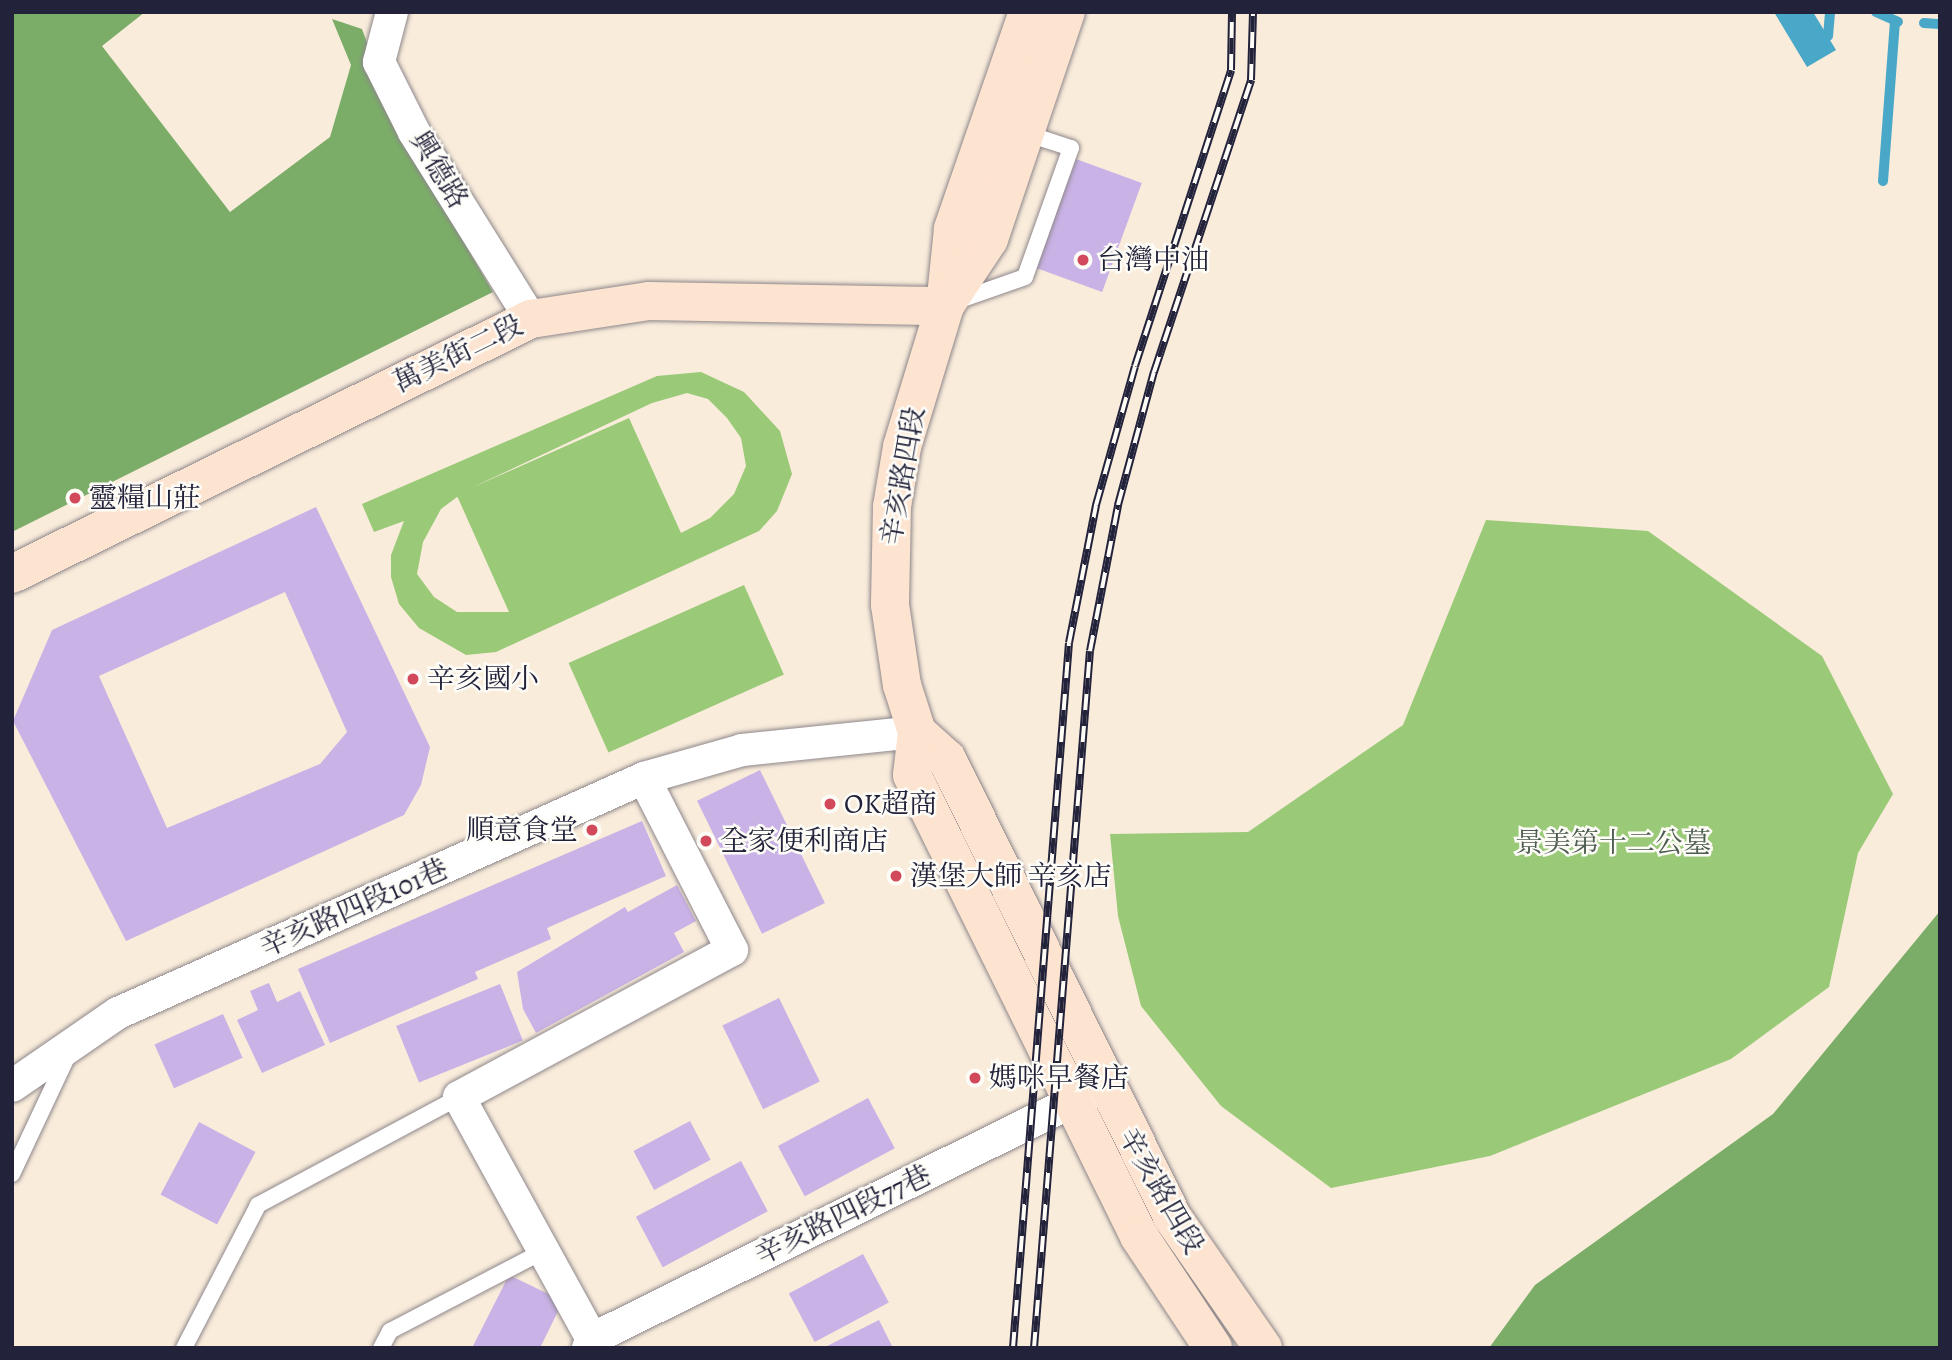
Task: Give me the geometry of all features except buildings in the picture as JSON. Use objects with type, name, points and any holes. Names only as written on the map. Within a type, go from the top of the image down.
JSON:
[{"type":"main road","name":"辛亥路四段","points":[[1028,12],[953,229],[945,306],[902,447],[888,544],[897,661],[917,732],[912,775],[1087,1095],[1263,1348]]},
{"type":"main road","name":"辛亥路四段","points":[[945,306],[989,239],[1066,12]]},
{"type":"main road","name":"萬美街二段","points":[[12,574],[531,318],[649,300],[945,306]]},
{"type":"main road","name":"辛亥路四段","points":[[1087,1095],[1139,1236],[1213,1348]]},
{"type":"street","name":"興德路","points":[[391,12],[379,62],[414,132],[531,318]]},
{"type":"street","name":"辛亥路四段101巷","points":[[12,1086],[118,1013],[644,778],[742,750],[917,732]]},
{"type":"street","points":[[590,1343],[544,1251],[459,1097],[732,950],[644,778]]},
{"type":"street","name":"辛亥路四段77巷","points":[[590,1343],[1087,1095]]},
{"type":"lane","points":[[945,306],[1025,277],[1071,148],[1025,133]]},
{"type":"lane","points":[[12,1174],[74,1042]]},
{"type":"lane","points":[[184,1348],[258,1205],[459,1097]]},
{"type":"lane","points":[[381,1348],[390,1331],[544,1251]]},
{"type":"green space","points":[[12,12],[145,12],[102,46],[230,212],[330,137],[351,65],[332,19],[362,29],[401,135],[493,292],[12,532]]},
{"type":"green space","points":[[701,372],[744,392],[780,431],[792,474],[777,511],[759,531],[496,652],[466,655],[419,628],[399,604],[391,577],[391,555],[404,521],[374,532],[362,504],[657,376]],"holes":[[[687,393],[708,399],[727,418],[741,438],[746,466],[734,494],[710,518],[681,533],[629,418],[469,489],[652,403]],[[458,498],[509,612],[457,612],[434,597],[417,574],[423,542],[441,509]]]},
{"type":"green space","name":"景美第十二公墓","points":[[1486,520],[1648,531],[1822,656],[1893,794],[1858,853],[1829,987],[1731,1059],[1490,1156],[1331,1188],[1221,1106],[1141,1006],[1118,916],[1110,834],[1248,832],[1403,725]]},
{"type":"green space","points":[[744,585],[784,675],[608,753],[569,663]]},
{"type":"green space","points":[[1940,911],[1940,1348],[1489,1348],[1535,1285],[1773,1114]]},
{"type":"water","points":[[1774,12],[1813,12],[1836,50],[1807,67]]},
{"type":"waterway","points":[[1828,36],[1830,12]]},
{"type":"waterway","points":[[1876,12],[1898,22]]},
{"type":"waterway","points":[[1883,181],[1895,21]]},
{"type":"waterway","points":[[1924,23],[1940,24]]},
{"type":"railway","points":[[1013,1348],[1069,643],[1096,505],[1135,366],[1231,70],[1232,12]]},
{"type":"railway","points":[[1034,1348],[1090,651],[1118,505],[1154,372],[1251,80],[1253,12]]},
{"type":"place","name":"台灣中油","points":[[1083,260]]},
{"type":"place","name":"靈糧山莊","points":[[75,498]]},
{"type":"place","name":"辛亥國小","points":[[413,679]]},
{"type":"place","name":"OK超商","points":[[830,804]]},
{"type":"place","name":"順意食堂","points":[[592,830]]},
{"type":"place","name":"全家便利商店","points":[[706,841]]},
{"type":"place","name":"漢堡大師 辛亥店","points":[[896,876]]},
{"type":"place","name":"媽咪早餐店","points":[[975,1078]]}]
